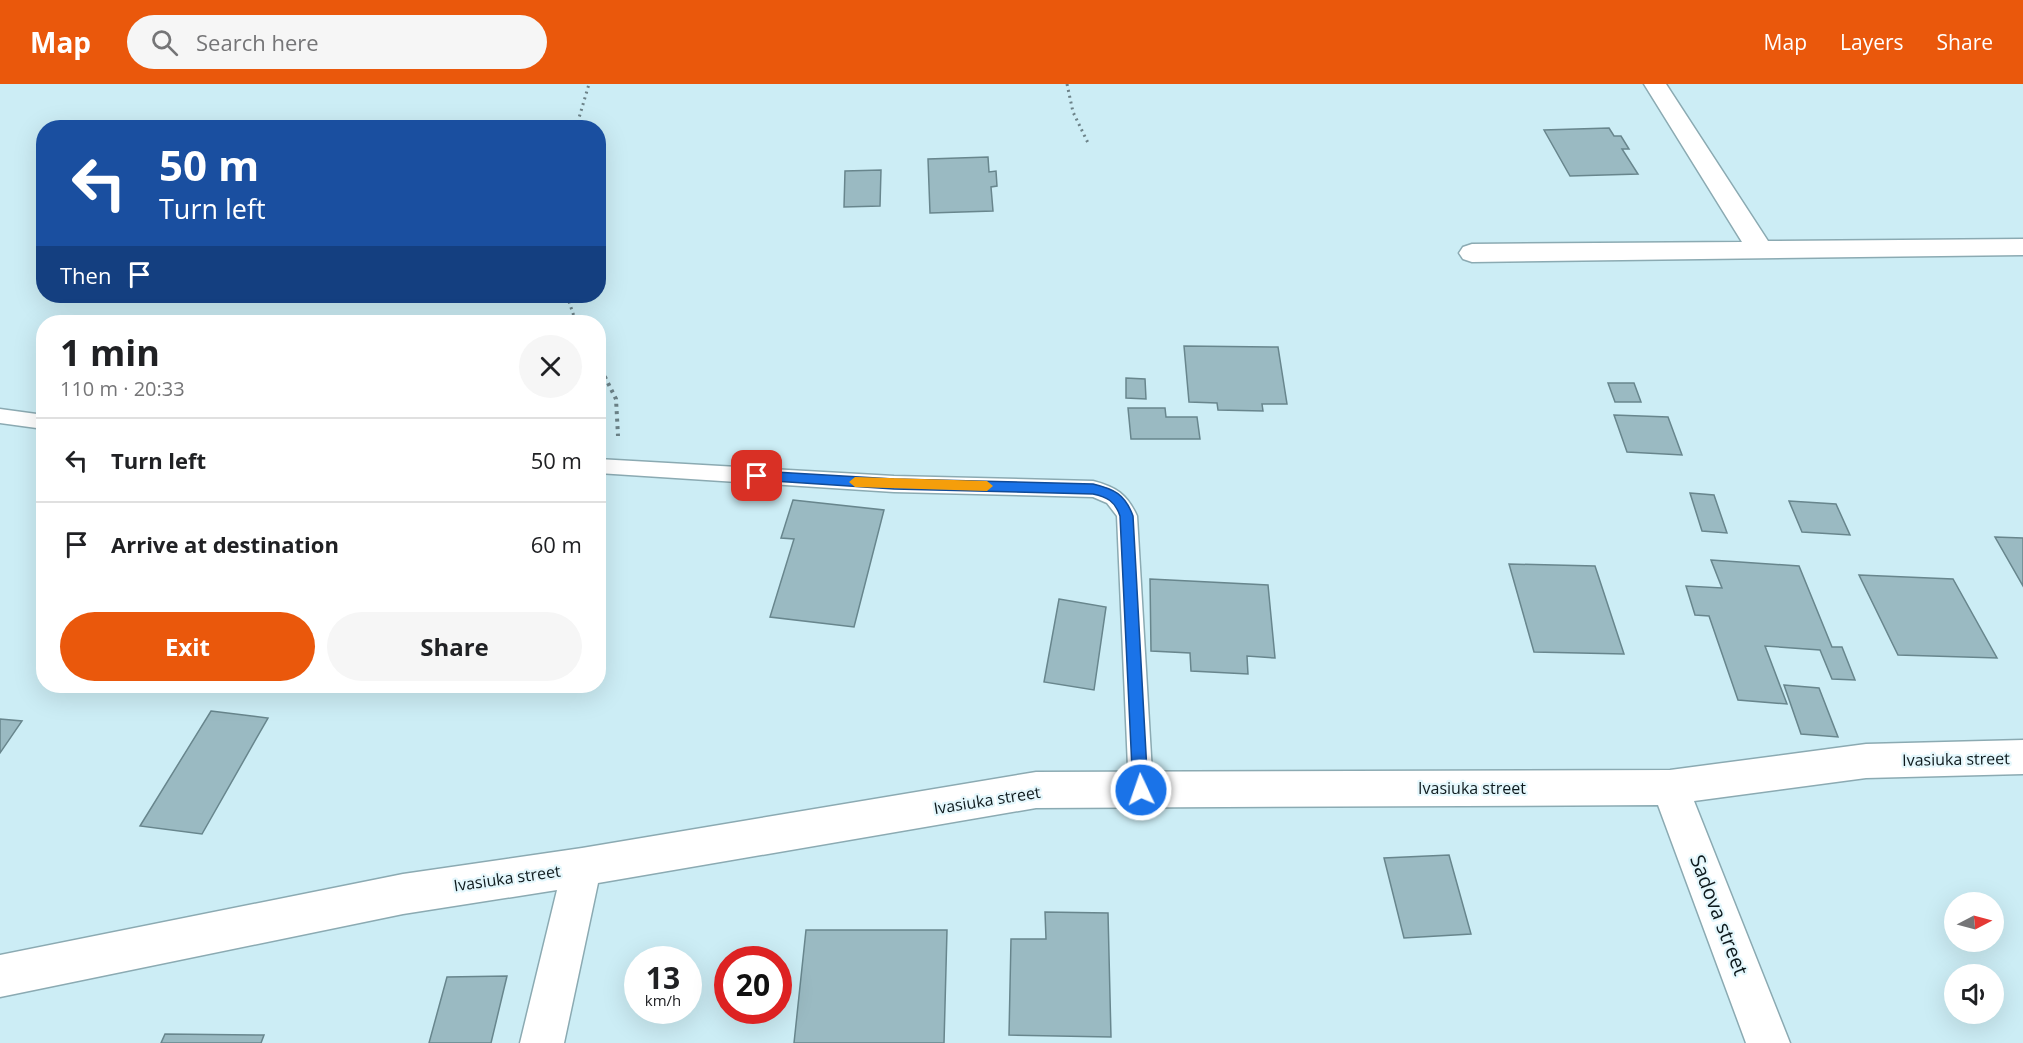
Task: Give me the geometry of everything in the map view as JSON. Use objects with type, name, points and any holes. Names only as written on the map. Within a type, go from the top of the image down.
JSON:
[{"type":"street","points":[[1655,84],[1760,250]]},
{"type":"street","points":[[1472,253],[2023,247]]},
{"type":"street","name":"Ivasiuka street","points":[[0,976],[403,894],[582,867],[1036,790],[1670,787],[1866,761],[2023,757]]},
{"type":"street","name":"Sadova street","points":[[1670,787],[1768,1043]]},
{"type":"street","points":[[542,1043],[582,867]]},
{"type":"lane","points":[[0,416],[36,421]]},
{"type":"lane","points":[[606,466],[894,484],[1093,489],[1110,493],[1122,502],[1127,516],[1141,790]]},
{"type":"path","points":[[578,120],[589,84]]},
{"type":"path","points":[[1067,84],[1073,112],[1089,144]]},
{"type":"path","points":[[606,379],[616,399],[620,467]]},
{"type":"building","points":[[1609,128],[1614,136],[1621,136],[1629,149],[1622,149],[1638,174],[1570,176],[1544,130]]},
{"type":"building","points":[[988,157],[989,172],[996,171],[997,186],[991,187],[993,211],[930,213],[928,159]]},
{"type":"building","points":[[881,170],[880,206],[844,207],[845,171]]},
{"type":"building","points":[[1184,346],[1278,347],[1287,404],[1262,404],[1263,411],[1218,410],[1217,403],[1189,402]]},
{"type":"building","points":[[1126,378],[1145,379],[1146,399],[1126,398]]},
{"type":"building","points":[[1608,383],[1634,383],[1641,402],[1615,402]]},
{"type":"building","points":[[1128,408],[1165,408],[1166,417],[1197,417],[1200,439],[1131,439]]},
{"type":"building","points":[[1614,415],[1668,417],[1682,455],[1627,452]]},
{"type":"building","points":[[1690,493],[1714,495],[1727,533],[1702,531]]},
{"type":"building","points":[[793,500],[884,510],[854,627],[770,617],[794,539],[781,538]]},
{"type":"building","points":[[1789,501],[1836,504],[1850,535],[1802,532]]},
{"type":"building","points":[[1995,537],[2023,538],[2023,586]]},
{"type":"building","points":[[1711,560],[1799,566],[1832,647],[1842,647],[1855,680],[1832,679],[1820,650],[1765,646],[1787,704],[1738,700],[1709,616],[1695,615],[1686,586],[1722,588]]},
{"type":"building","points":[[1509,564],[1595,566],[1624,654],[1534,652]]},
{"type":"building","points":[[1859,575],[1953,579],[1997,658],[1898,655]]},
{"type":"building","points":[[1150,579],[1268,585],[1275,658],[1247,656],[1248,674],[1191,671],[1190,653],[1151,651]]},
{"type":"building","points":[[1059,599],[1106,607],[1094,690],[1044,682]]},
{"type":"building","points":[[1784,685],[1819,688],[1838,737],[1801,734]]},
{"type":"building","points":[[211,711],[268,718],[202,834],[140,826]]},
{"type":"building","points":[[0,719],[22,721],[0,753]]},
{"type":"building","points":[[1449,855],[1471,934],[1404,938],[1384,858]]},
{"type":"building","points":[[1045,912],[1108,913],[1111,1037],[1009,1035],[1011,939],[1046,939]]},
{"type":"building","points":[[806,930],[947,930],[944,1043],[794,1043]]},
{"type":"building","points":[[507,976],[491,1043],[429,1043],[447,977]]},
{"type":"building","points":[[165,1034],[264,1035],[261,1043],[161,1043]]},
{"type":"slow traffic","points":[[855,482],[987,486]]},
{"type":"route","points":[[757,476],[894,484],[1093,489],[1110,493],[1122,502],[1127,516],[1141,790]]}]
